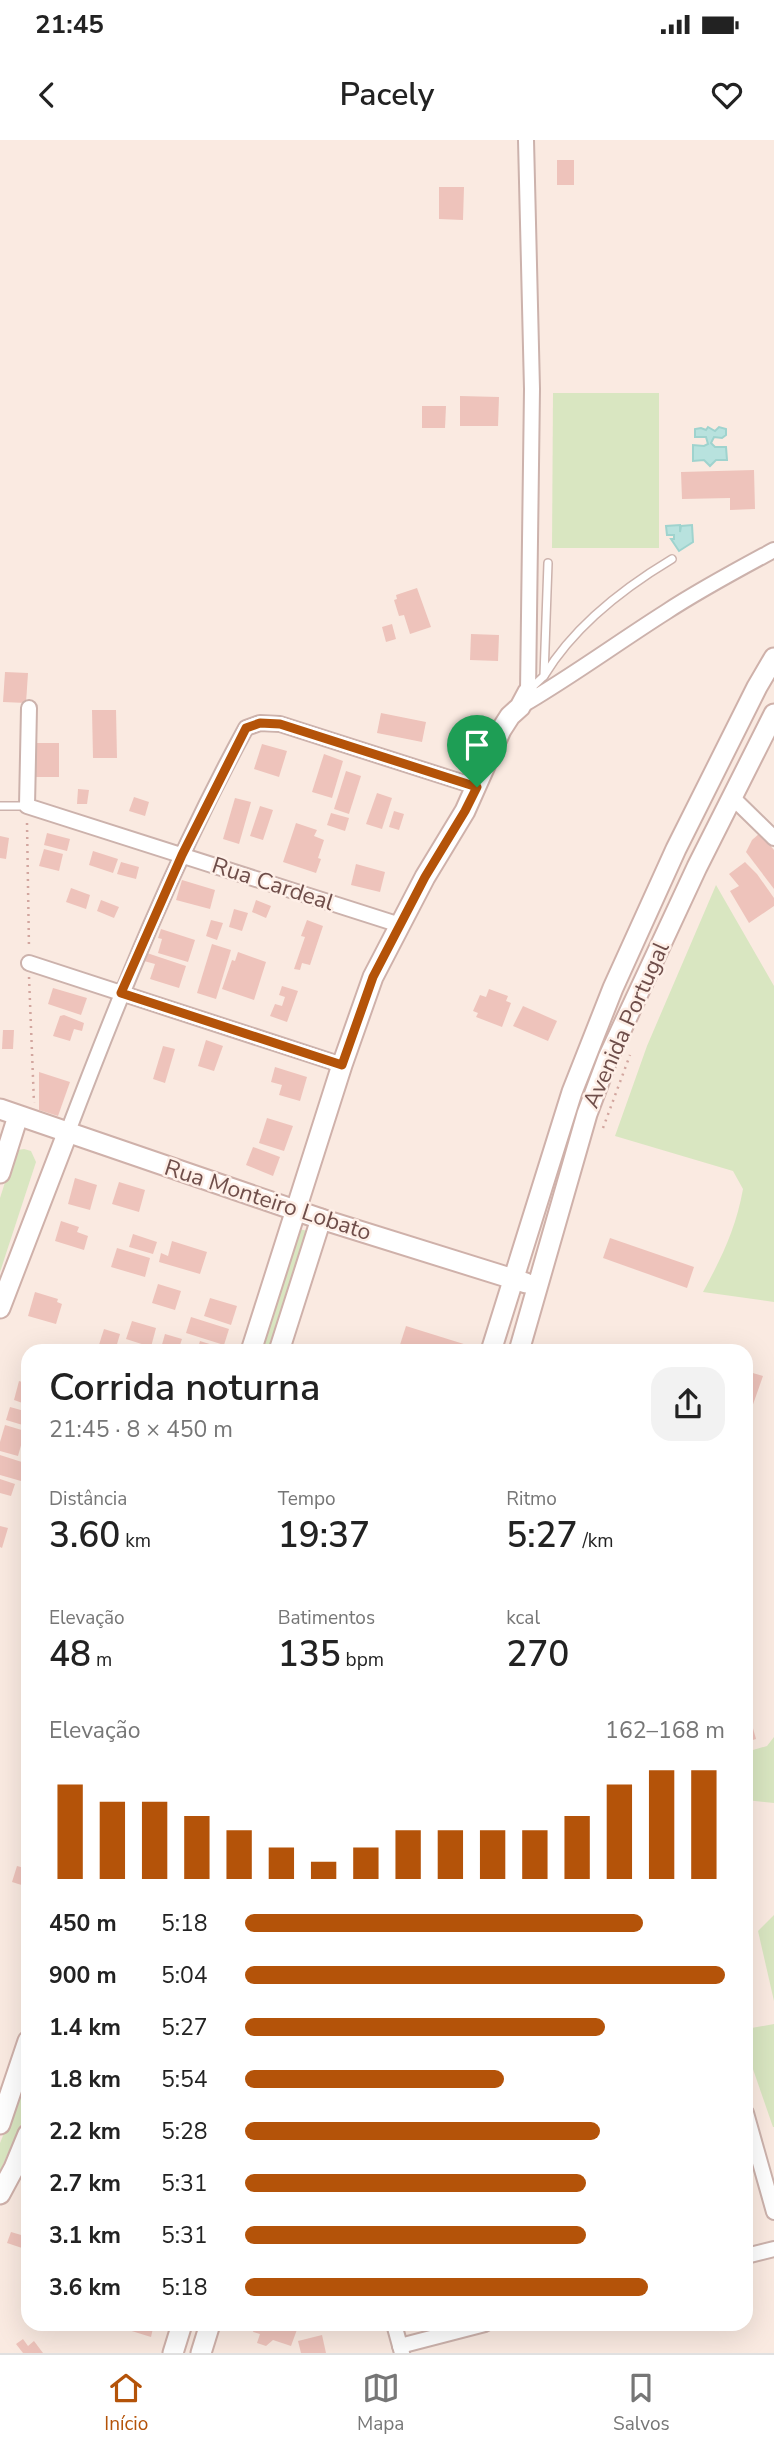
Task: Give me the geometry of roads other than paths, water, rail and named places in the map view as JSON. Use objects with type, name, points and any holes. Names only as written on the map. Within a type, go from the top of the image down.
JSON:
[{"type":"main road","points":[[493,1344],[572,1091],[613,988],[676,849],[774,658]]},
{"type":"main road","points":[[253,1344],[342,1065],[373,977],[477,787],[501,730],[524,699]]},
{"type":"main road","name":"Avenida Portugal","points":[[521,1344],[587,1114],[608,1058],[774,714]]},
{"type":"main road","points":[[0,1173],[9,1113]]},
{"type":"main road","name":"Rua Monteiro Lobato","points":[[9,1113],[321,1219],[537,1286]]},
{"type":"main road","points":[[0,1308],[67,1134]]},
{"type":"main road","points":[[281,1344],[321,1219]]},
{"type":"main road","points":[[0,2124],[21,2073]]},
{"type":"main road","points":[[0,2194],[21,2152]]},
{"type":"main road","points":[[173,2353],[180,2331]]},
{"type":"main road","points":[[201,2353],[208,2331]]},
{"type":"street","points":[[526,140],[533,389],[524,699],[562,683],[666,612],[774,550]]},
{"type":"street","points":[[27,806],[29,708]]},
{"type":"street","points":[[67,1134],[121,993],[215,785],[246,728],[260,723],[280,724],[477,787]]},
{"type":"street","points":[[732,797],[774,838]]},
{"type":"street","name":"Rua Cardeal","points":[[27,806],[400,925]]},
{"type":"street","points":[[29,963],[342,1065]]},
{"type":"street","points":[[753,2138],[774,2212]]},
{"type":"street","points":[[753,2254],[774,2249]]},
{"type":"street","points":[[396,2331],[401,2350],[462,2331]]},
{"type":"lane","points":[[524,699],[580,628],[648,573],[672,559]]},
{"type":"lane","points":[[544,676],[548,564]]},
{"type":"lane","points":[[0,806],[27,806]]},
{"type":"water","points":[[708,427],[715,431],[719,427],[726,429],[726,435],[722,438],[714,437],[711,443],[715,447],[726,447],[727,460],[716,460],[710,466],[704,460],[693,461],[693,445],[708,444],[706,437],[695,437],[695,429],[706,430]]},
{"type":"water","points":[[680,525],[680,532],[681,526],[692,525],[693,542],[679,551],[671,539],[674,539],[674,535],[667,535],[666,526]]}]
